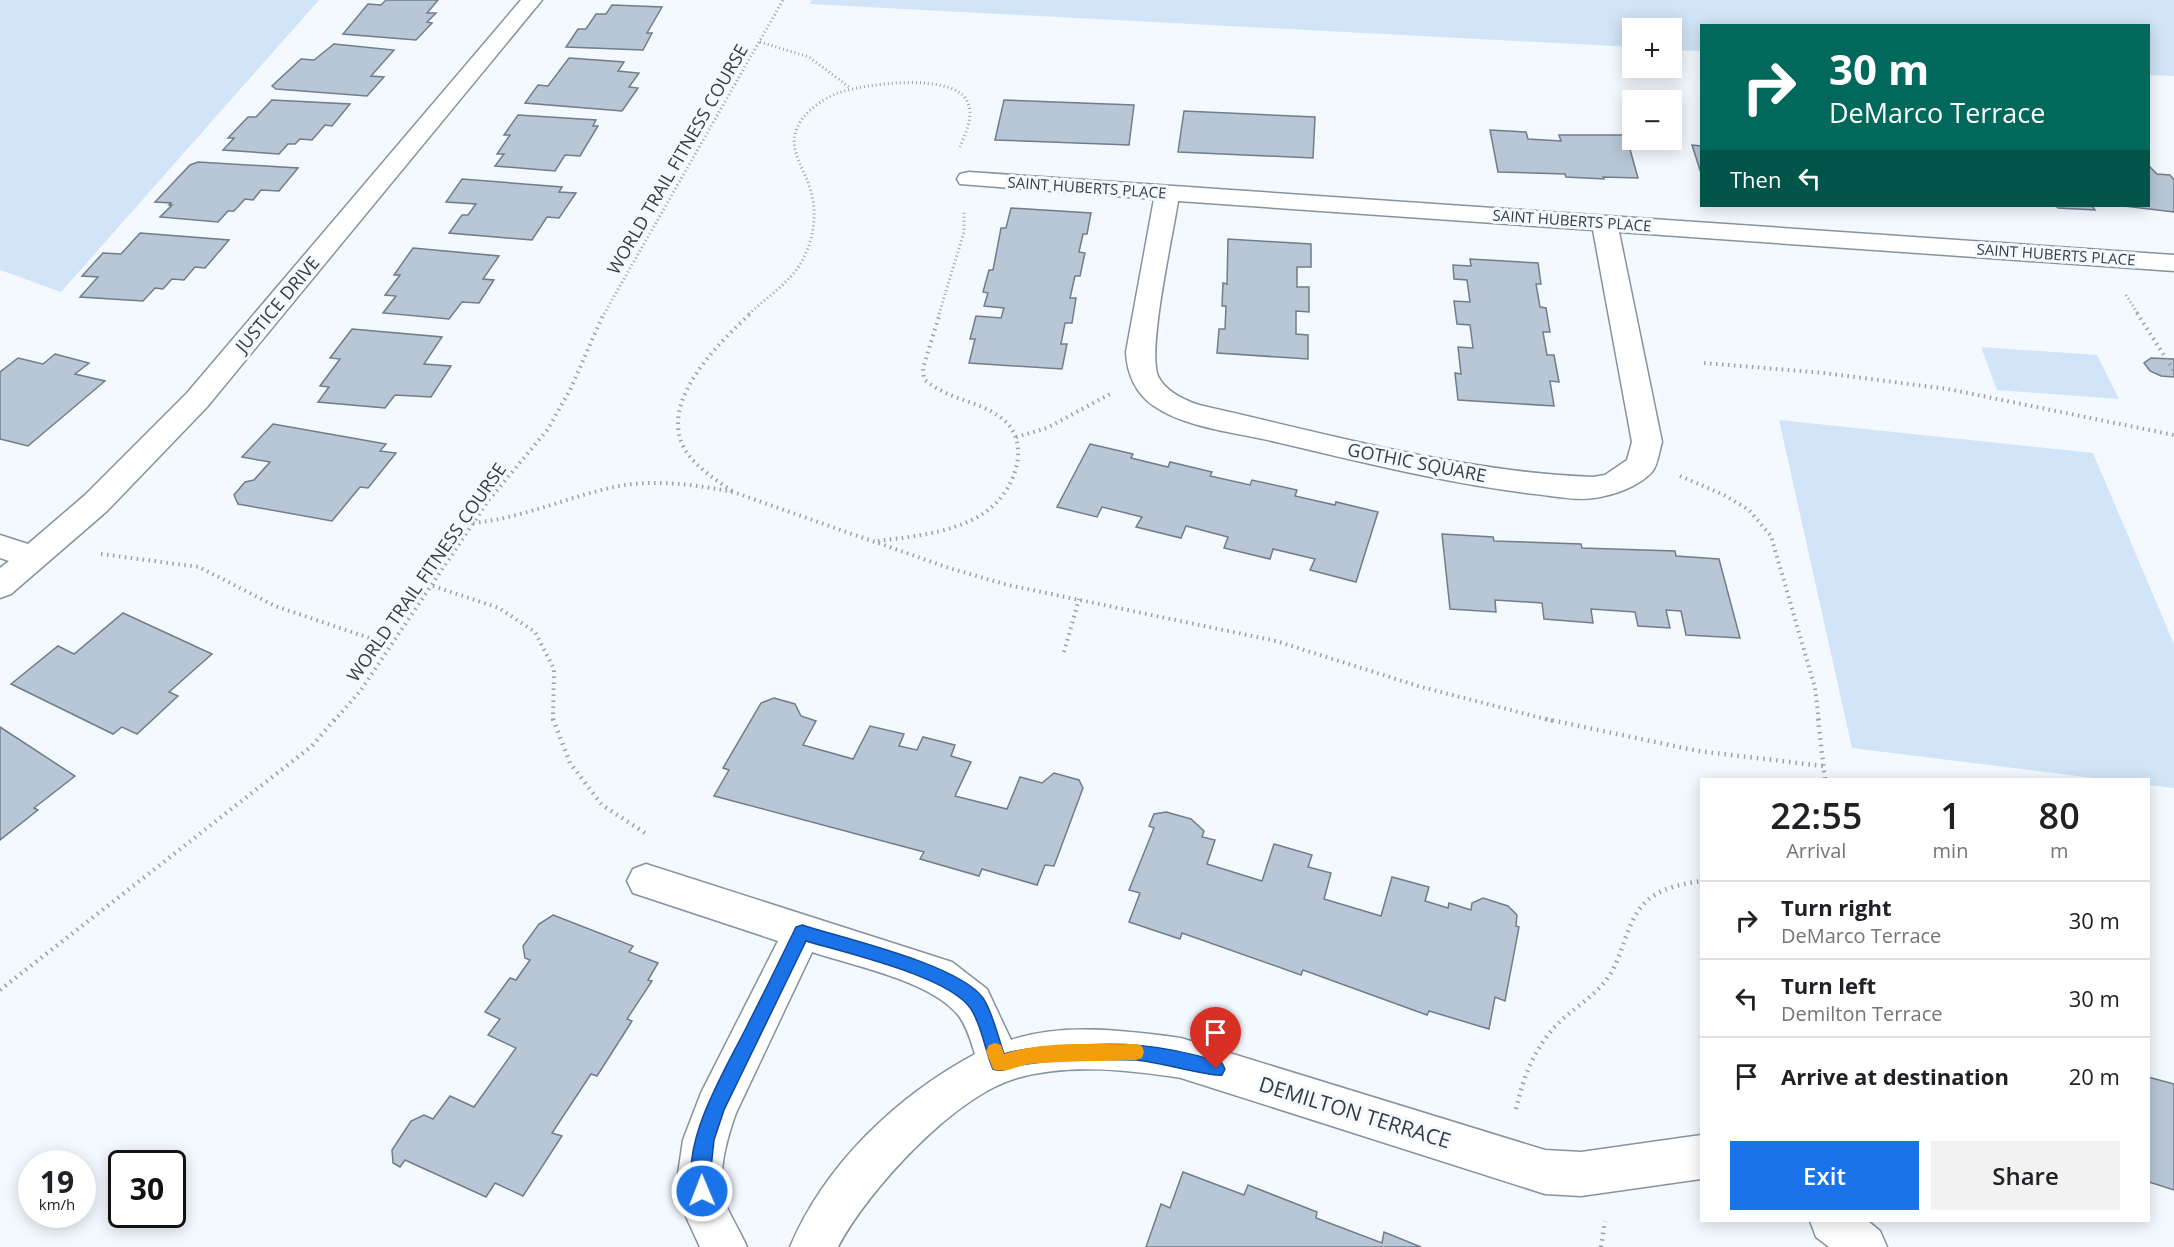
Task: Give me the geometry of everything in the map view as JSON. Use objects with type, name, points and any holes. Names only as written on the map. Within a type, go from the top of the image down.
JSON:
[{"type":"street","name":"JUSTICE DRIVE","points":[[0,585],[104,495],[197,400],[531,0]]},
{"type":"street","name":"SAINT HUBERTS PLACE","points":[[969,179],[2174,263]]},
{"type":"street","name":"GOTHIC SQUARE","points":[[1167,193],[1140,352],[1141,373],[1150,388],[1161,399],[1193,413],[1345,448],[1542,485],[1593,488],[1614,483],[1641,465],[1645,454],[1644,420],[1604,222]]},
{"type":"street","points":[[0,546],[33,557]]},
{"type":"street","points":[[646,881],[938,975],[959,987],[977,1004],[999,1064]]},
{"type":"street","points":[[724,1247],[704,1208],[700,1174],[705,1140],[716,1108],[802,932]]},
{"type":"street","name":"DEMILTON TERRACE","points":[[813,1247],[840,1201],[872,1161],[900,1134],[970,1078],[1019,1057],[1107,1051],[1145,1052],[1181,1058],[1545,1172],[1581,1174],[1700,1157]]},
{"type":"street","points":[[1833,1222],[1864,1247]]},
{"type":"path","name":"WORLD TRAIL FITNESS COURSE","points":[[0,990],[312,746],[361,690],[488,501],[548,429],[570,390],[606,309],[783,0]]},
{"type":"path","points":[[760,42],[810,57],[850,88]]},
{"type":"path","points":[[733,492],[708,474],[684,447],[678,430],[678,412],[684,395],[724,338],[795,272],[804,260],[816,214],[812,191],[792,149],[796,129],[814,107],[836,93],[850,88],[881,84],[943,86],[960,92],[965,98],[970,116],[970,124],[959,150]]},
{"type":"path","points":[[877,541],[942,531],[985,516],[1008,492],[1017,462],[1016,437],[1006,422],[996,415],[942,394],[924,379],[923,368],[964,232],[966,222],[961,205]]},
{"type":"path","points":[[2121,287],[2174,371]]},
{"type":"path","points":[[1704,363],[1824,373],[1948,389],[2174,435]]},
{"type":"path","points":[[1016,437],[1047,428],[1094,401],[1114,393]]},
{"type":"path","points":[[1676,474],[1724,495],[1749,510],[1771,536],[1815,688],[1825,778]]},
{"type":"path","points":[[473,523],[503,521],[628,484],[694,484],[733,492],[949,568],[1008,585],[1276,641],[1418,686],[1545,719],[1698,751],[1823,766]]},
{"type":"path","points":[[100,554],[199,567],[275,606],[390,645]]},
{"type":"path","points":[[433,586],[499,608],[535,632],[554,669],[553,721],[570,763],[602,805],[645,833]]},
{"type":"path","points":[[1064,652],[1079,599]]},
{"type":"path","points":[[1516,1109],[1521,1085],[1531,1061],[1562,1020],[1606,980],[1620,959],[1642,906],[1658,892],[1700,881]]},
{"type":"shaded area","points":[[0,0],[319,0],[61,292],[0,270]]},
{"type":"shaded area","points":[[812,0],[2174,0],[2174,76],[2150,75],[2150,24],[1700,24],[1700,51],[1682,50],[1682,18],[1622,18],[1622,46],[810,4]]},
{"type":"shaded area","points":[[1981,347],[2097,355],[2119,399],[1997,390]]},
{"type":"shaded area","points":[[1779,420],[2093,453],[2174,644],[2174,788],[2150,785],[2150,778],[2094,778],[1852,748]]},
{"type":"building","points":[[386,0],[438,0],[427,13],[436,13],[427,22],[432,23],[416,40],[343,34],[368,4],[381,5]]},
{"type":"building","points":[[612,5],[662,7],[647,33],[652,33],[643,50],[566,47],[578,29],[586,29],[596,14],[606,14]]},
{"type":"building","points":[[334,44],[394,50],[371,76],[384,77],[367,96],[276,89],[272,86],[301,59],[314,60]]},
{"type":"building","points":[[569,58],[624,62],[618,71],[639,73],[629,87],[638,88],[622,111],[525,103],[538,85],[548,86]]},
{"type":"building","points":[[272,100],[350,104],[332,126],[325,125],[312,140],[300,139],[295,144],[288,144],[279,154],[223,150],[234,138],[228,138],[248,117],[256,117]]},
{"type":"building","points":[[1004,100],[1134,105],[1129,145],[995,140]]},
{"type":"building","points":[[1184,111],[1315,117],[1313,158],[1178,152]]},
{"type":"building","points":[[518,115],[596,120],[593,126],[598,126],[580,156],[565,155],[555,171],[495,166],[504,154],[497,154],[510,135],[504,135]]},
{"type":"building","points":[[1490,130],[1526,132],[1528,139],[1561,141],[1559,135],[1622,135],[1622,150],[1630,150],[1638,178],[1603,177],[1604,179],[1566,177],[1565,174],[1498,172]]},
{"type":"building","points":[[1692,145],[1700,146],[1700,170]]},
{"type":"building","points":[[198,162],[298,168],[279,191],[261,190],[253,200],[245,199],[234,211],[228,211],[218,222],[160,217],[172,205],[155,202],[190,165]]},
{"type":"building","points":[[2150,167],[2157,174],[2170,175],[2174,180],[2174,212],[2132,207],[2150,207]]},
{"type":"building","points":[[462,179],[562,187],[559,192],[576,193],[559,218],[547,217],[532,240],[449,233],[462,215],[468,215],[476,204],[446,202]]},
{"type":"building","points":[[2093,207],[2095,210],[2058,208]]},
{"type":"building","points":[[1011,208],[1091,213],[1087,234],[1083,234],[1079,252],[1085,253],[1080,276],[1075,276],[1070,298],[1076,298],[1072,323],[1065,323],[1061,344],[1067,344],[1062,369],[969,363],[975,339],[970,339],[976,316],[1001,318],[1004,308],[984,306],[988,293],[983,292],[989,270],[993,270],[1001,228],[1006,228]]},
{"type":"building","points":[[140,233],[229,240],[205,268],[195,267],[184,280],[172,279],[163,289],[155,288],[143,301],[80,297],[98,277],[82,276],[103,253],[121,254]]},
{"type":"building","points":[[1228,239],[1311,244],[1311,267],[1297,267],[1297,287],[1309,287],[1309,312],[1296,311],[1296,334],[1308,335],[1308,359],[1217,353],[1219,329],[1225,329],[1226,306],[1222,306],[1223,283],[1227,284]]},
{"type":"building","points":[[413,248],[499,256],[483,279],[494,280],[479,303],[462,302],[449,319],[383,313],[396,296],[385,295],[400,275],[394,275]]},
{"type":"building","points":[[1470,259],[1538,263],[1541,284],[1536,284],[1540,307],[1546,308],[1550,332],[1543,332],[1547,355],[1554,355],[1559,382],[1550,381],[1554,406],[1458,400],[1455,373],[1461,374],[1458,347],[1473,348],[1470,325],[1457,324],[1454,301],[1470,302],[1467,280],[1454,279],[1453,265],[1471,266]]},
{"type":"building","points":[[352,329],[442,337],[424,364],[451,366],[431,397],[395,395],[385,408],[318,402],[329,387],[320,386],[340,359],[330,358]]},
{"type":"building","points":[[55,354],[89,363],[75,374],[105,381],[28,446],[0,439],[0,372],[18,358],[43,364]]},
{"type":"building","points":[[2151,358],[2174,359],[2174,377],[2161,376],[2150,371],[2144,363]]},
{"type":"building","points":[[273,424],[386,444],[380,451],[396,453],[368,488],[360,487],[332,521],[238,504],[234,495],[245,482],[254,480],[270,462],[242,457]]},
{"type":"building","points":[[1090,444],[1133,454],[1131,458],[1168,467],[1170,462],[1212,472],[1210,476],[1250,485],[1252,480],[1297,490],[1295,496],[1335,505],[1336,502],[1378,512],[1356,582],[1310,570],[1315,559],[1273,549],[1270,559],[1224,548],[1228,537],[1186,526],[1181,538],[1136,527],[1142,517],[1102,507],[1097,517],[1057,507]]},
{"type":"building","points":[[1442,534],[1493,537],[1494,541],[1581,544],[1582,548],[1675,551],[1676,556],[1719,559],[1740,638],[1686,635],[1681,611],[1666,610],[1670,628],[1638,626],[1635,612],[1591,609],[1593,623],[1544,619],[1542,603],[1495,600],[1496,612],[1450,609]]},
{"type":"building","points":[[123,613],[212,654],[169,692],[178,696],[137,734],[122,727],[113,734],[11,684],[58,646],[74,654]]},
{"type":"building","points":[[774,698],[795,704],[801,716],[816,721],[803,745],[853,759],[870,726],[904,734],[899,746],[917,750],[923,737],[955,745],[951,756],[971,762],[955,796],[1007,809],[1020,777],[1042,783],[1054,773],[1079,780],[1083,788],[1054,866],[1045,865],[1037,885],[982,869],[979,876],[920,859],[924,852],[714,796],[729,770],[723,768],[761,703]]},
{"type":"building","points":[[0,727],[75,776],[34,808],[38,810],[0,840]]},
{"type":"building","points":[[1166,812],[1191,819],[1204,831],[1202,837],[1215,840],[1207,864],[1262,881],[1274,844],[1312,855],[1308,867],[1331,873],[1324,899],[1381,916],[1392,877],[1429,887],[1425,901],[1448,908],[1449,903],[1471,910],[1472,903],[1483,898],[1508,906],[1517,915],[1516,926],[1519,927],[1505,1001],[1495,997],[1489,1029],[1429,1011],[1427,1015],[1303,970],[1301,975],[1182,933],[1180,939],[1129,922],[1140,893],[1129,890],[1154,828],[1149,826],[1154,814]]},
{"type":"building","points":[[553,915],[633,946],[629,952],[658,963],[648,980],[652,981],[627,1019],[632,1021],[597,1076],[591,1074],[552,1133],[562,1136],[523,1196],[495,1183],[486,1197],[405,1160],[400,1167],[393,1163],[392,1150],[411,1121],[424,1115],[433,1119],[450,1096],[474,1107],[516,1048],[488,1035],[500,1019],[485,1012],[510,978],[516,980],[530,960],[525,958],[523,946],[539,924]]},
{"type":"building","points":[[2150,1078],[2174,1084],[2174,1190],[2150,1182]]},
{"type":"building","points":[[1183,1172],[1244,1195],[1248,1185],[1317,1212],[1316,1218],[1382,1243],[1384,1232],[1421,1247],[1146,1247],[1161,1204],[1170,1208]]},
{"type":"slow traffic","points":[[995,1051],[999,1064],[1019,1057],[1058,1053],[1136,1052]]},
{"type":"route","points":[[702,1191],[700,1174],[705,1140],[716,1108],[802,932],[938,975],[959,987],[977,1004],[999,1064],[1019,1057],[1107,1051],[1145,1052],[1181,1058],[1216,1069]]}]
